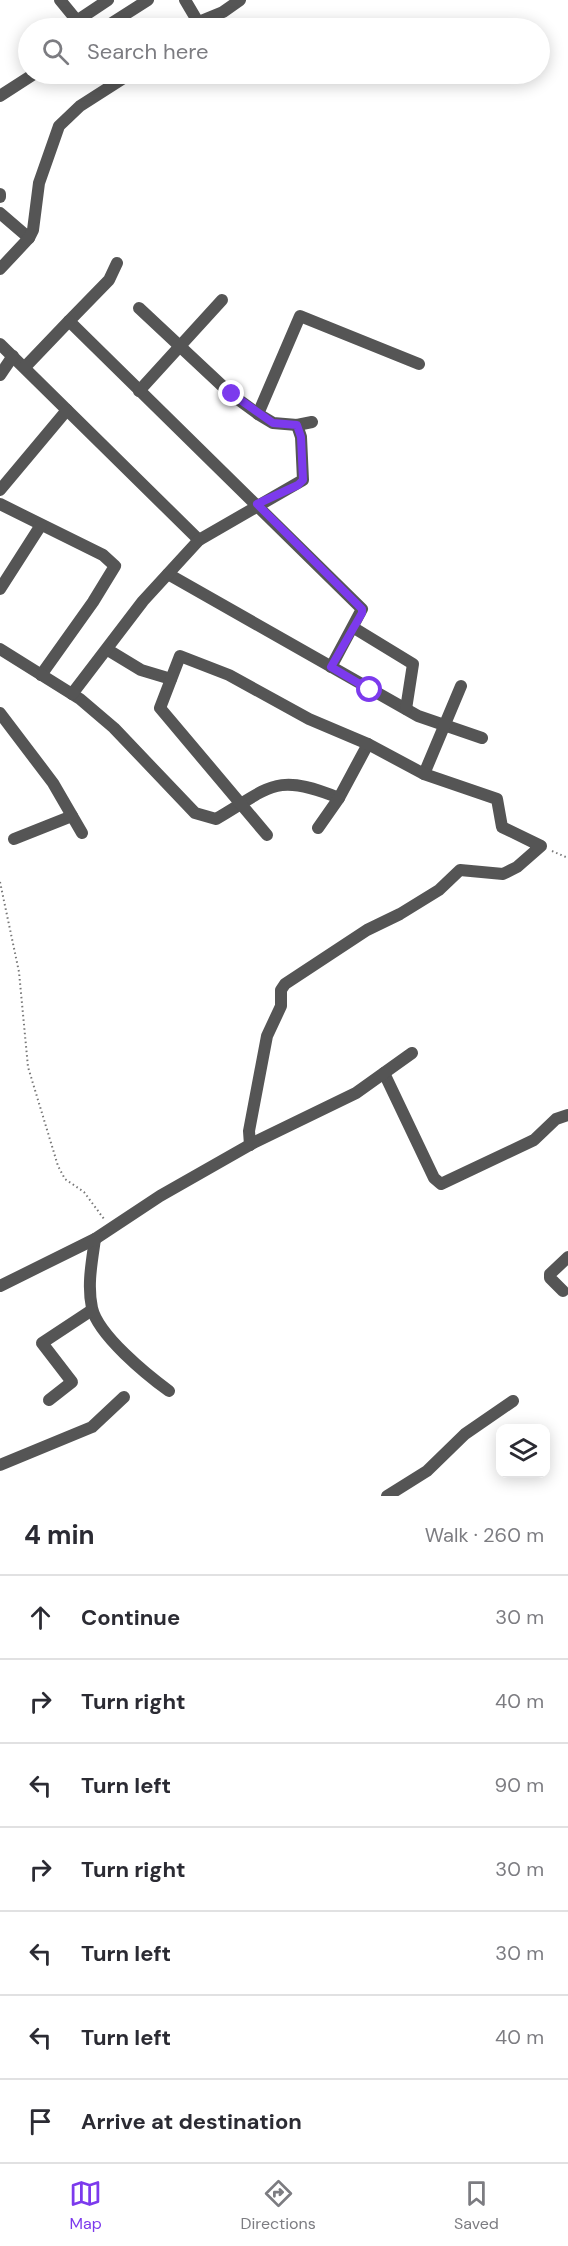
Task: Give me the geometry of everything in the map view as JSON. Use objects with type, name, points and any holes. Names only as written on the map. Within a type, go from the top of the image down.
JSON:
[{"type":"street","points":[[60,0],[75,18]]},
{"type":"street","points":[[87,18],[108,0]]},
{"type":"street","points":[[120,18],[148,0]]},
{"type":"street","points":[[185,0],[196,18]]},
{"type":"street","points":[[208,18],[223,12],[240,0]]},
{"type":"street","points":[[0,96],[19,84]]},
{"type":"street","points":[[0,267],[29,238],[35,220],[39,183],[59,126],[80,106],[114,84]]},
{"type":"street","points":[[0,213],[29,238]]},
{"type":"street","points":[[25,367],[109,280],[117,263]]},
{"type":"street","points":[[139,391],[182,347],[222,300]]},
{"type":"street","points":[[139,308],[232,394],[258,414],[273,423],[297,425],[312,422]]},
{"type":"street","points":[[258,414],[300,316],[419,364]]},
{"type":"street","points":[[69,321],[362,609],[354,628],[331,667]]},
{"type":"street","points":[[0,344],[199,540]]},
{"type":"street","points":[[0,375],[14,356]]},
{"type":"street","points":[[0,490],[67,410]]},
{"type":"street","points":[[72,694],[108,650],[143,601],[199,540],[257,504],[298,485],[303,480],[301,437],[297,425]]},
{"type":"street","points":[[0,504],[103,555],[115,566],[93,602],[41,675]]},
{"type":"street","points":[[0,589],[41,525]]},
{"type":"street","points":[[168,574],[406,709],[444,727],[482,738]]},
{"type":"street","points":[[354,628],[413,664],[406,709]]},
{"type":"street","points":[[0,649],[72,694],[114,728],[195,813],[216,819],[268,788],[286,783],[305,785],[339,798]]},
{"type":"street","points":[[108,650],[141,670],[171,679]]},
{"type":"street","points":[[250,1145],[249,1131],[267,1036],[280,1006],[281,990],[285,984],[367,930],[439,890],[460,870],[504,874],[517,867],[541,846],[502,827],[497,799],[424,774],[368,744],[309,719],[239,680],[180,656],[160,708],[267,835]]},
{"type":"street","points":[[424,774],[461,686]]},
{"type":"street","points":[[0,714],[53,783],[82,833]]},
{"type":"street","points":[[318,828],[339,798],[368,744]]},
{"type":"street","points":[[14,839],[72,816]]},
{"type":"street","points":[[0,1286],[95,1239],[160,1196],[250,1145],[356,1093],[412,1053]]},
{"type":"street","points":[[384,1073],[434,1178],[441,1184],[534,1140],[556,1119],[568,1115]]},
{"type":"street","points":[[95,1239],[89,1284],[92,1310],[112,1340],[140,1370],[170,1391]]},
{"type":"street","points":[[563,1291],[550,1278],[550,1274],[568,1257]]},
{"type":"street","points":[[49,1400],[72,1382],[42,1343],[92,1310]]},
{"type":"street","points":[[0,1465],[92,1427],[124,1396]]},
{"type":"street","points":[[387,1496],[427,1471],[465,1434],[513,1401]]},
{"type":"path","points":[[541,846],[568,858]]},
{"type":"path","points":[[0,882],[19,972],[28,1067],[44,1112],[57,1166],[69,1183],[84,1192],[111,1228]]},
{"type":"route","points":[[232,394],[273,423],[297,425],[301,437],[303,480],[298,485],[257,504],[362,609],[362,613],[331,667],[370,690]]}]
